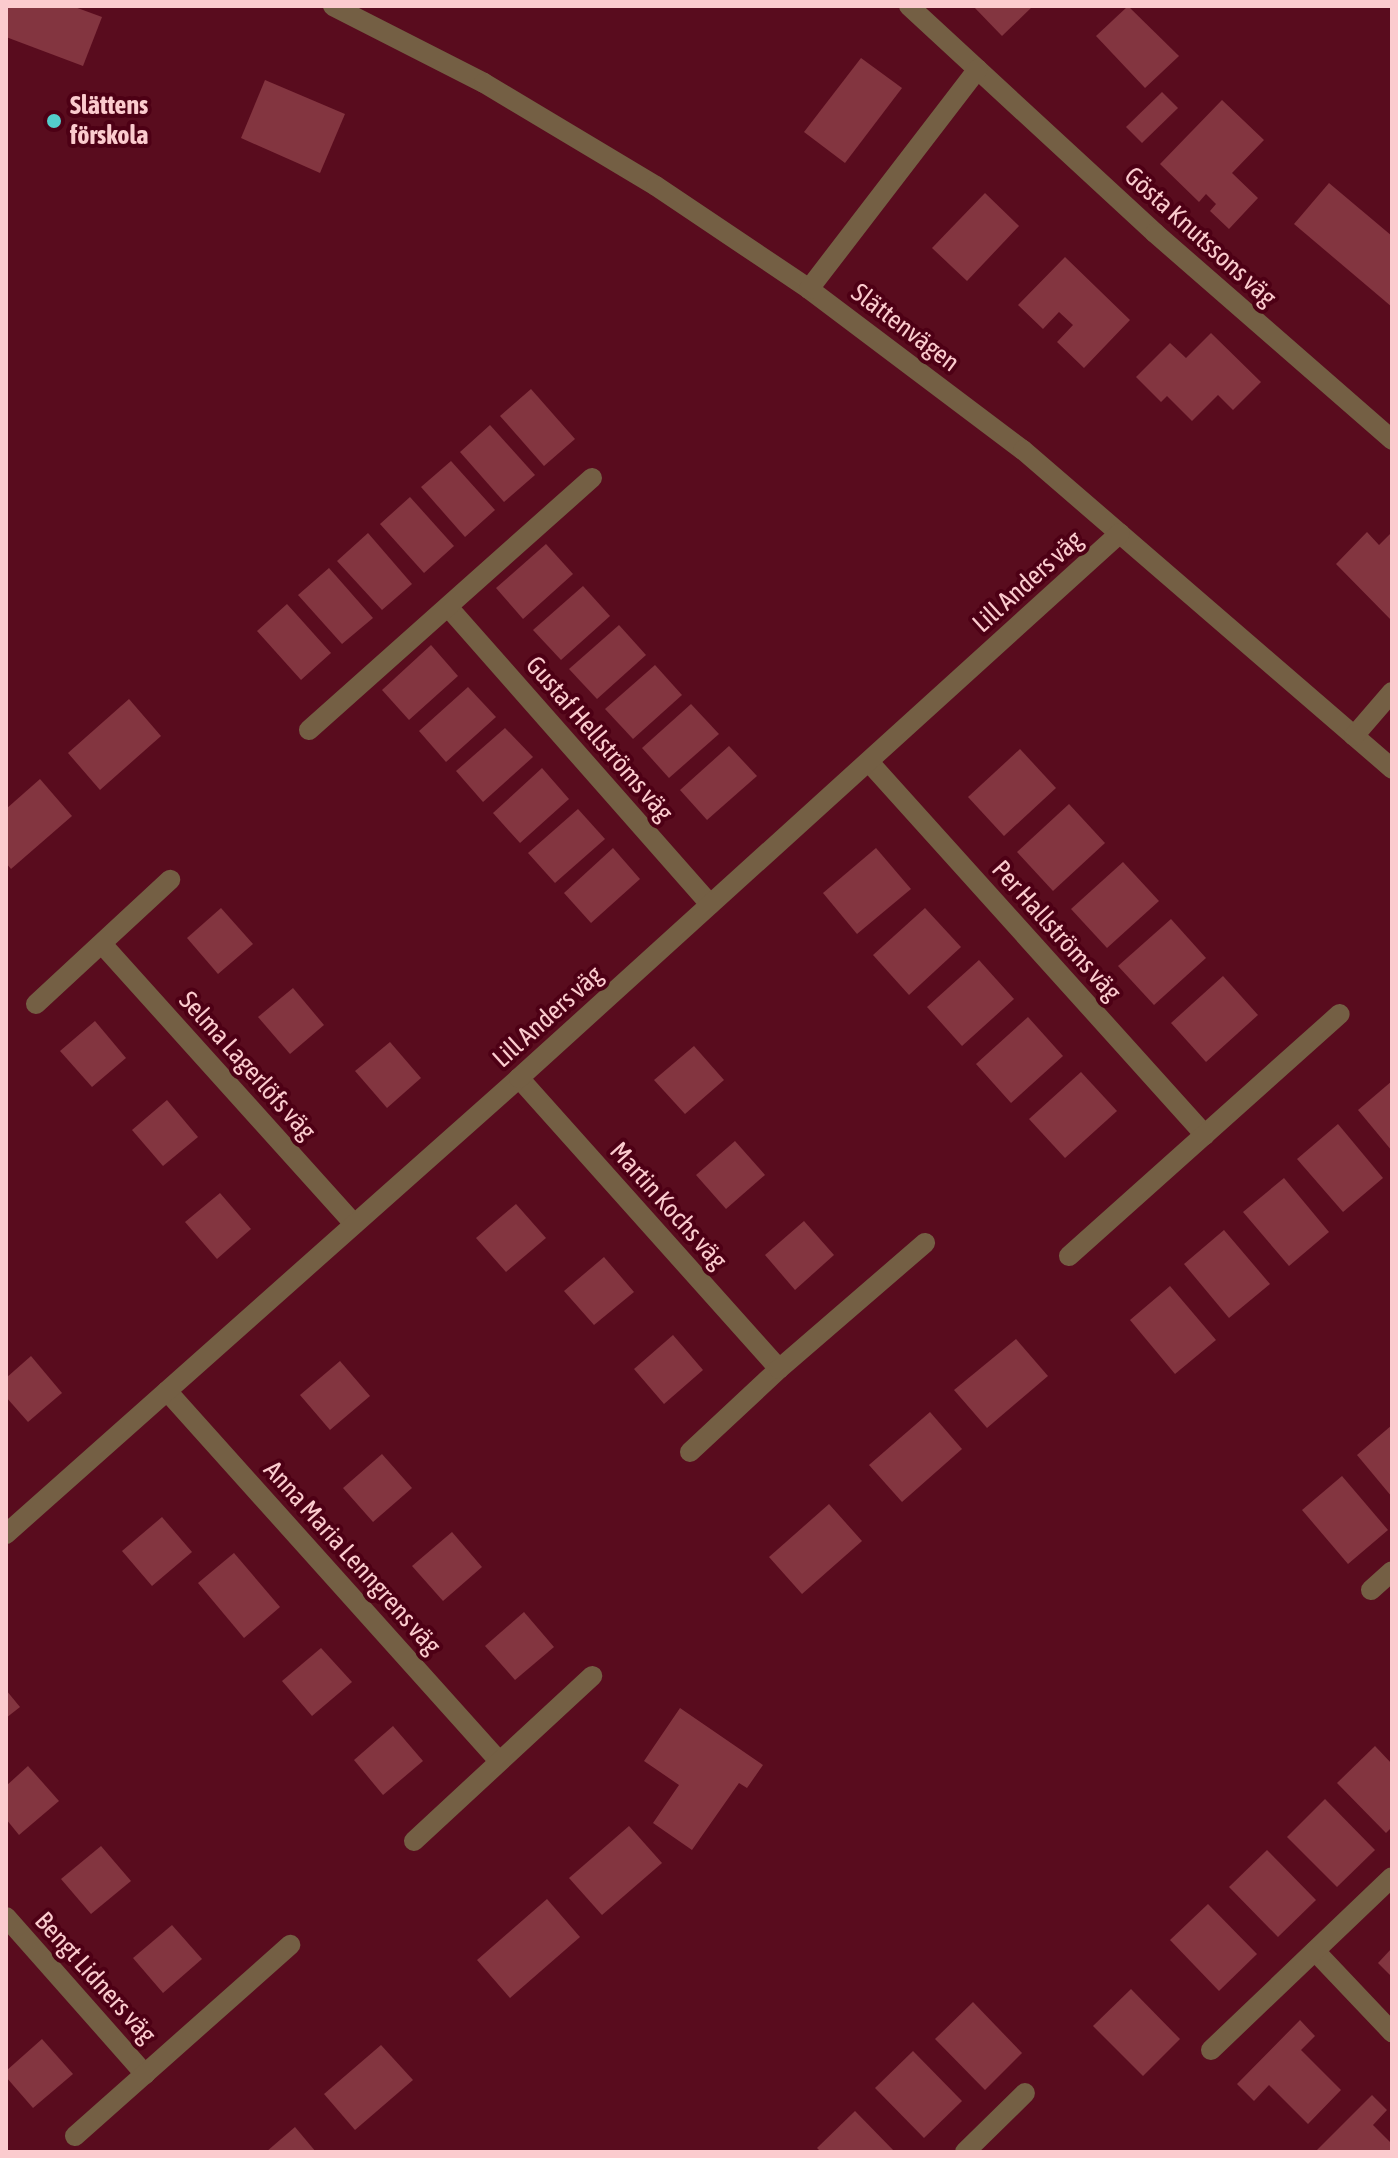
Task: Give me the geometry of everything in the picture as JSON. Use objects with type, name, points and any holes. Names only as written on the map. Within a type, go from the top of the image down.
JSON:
[{"type":"street","name":"Slättenvägen","points":[[333,6],[484,83],[656,186],[809,289],[1023,450],[1392,769]]},
{"type":"street","name":"Gösta Knutssons väg","points":[[909,6],[1155,233],[1392,440]]},
{"type":"street","points":[[809,289],[978,69]]},
{"type":"street","points":[[309,730],[592,478]]},
{"type":"street","name":"Lill Anders väg","points":[[6,1534],[519,1078],[1120,533]]},
{"type":"street","name":"Gustaf Hellströms väg","points":[[449,608],[710,904]]},
{"type":"street","points":[[1354,736],[1392,692]]},
{"type":"street","name":"Per Hallströms väg","points":[[869,762],[1205,1135]]},
{"type":"street","points":[[36,1004],[170,880]]},
{"type":"street","name":"Selma Lagerlöfs väg","points":[[102,944],[354,1224]]},
{"type":"street","points":[[1069,1256],[1340,1014]]},
{"type":"street","name":"Martin Kochs väg","points":[[519,1078],[779,1369]]},
{"type":"street","points":[[690,1452],[779,1369],[925,1243]]},
{"type":"street","name":"Anna Maria Lenngrens väg","points":[[167,1391],[498,1760]]},
{"type":"street","points":[[1371,1590],[1392,1571]]},
{"type":"street","points":[[414,1841],[592,1676]]},
{"type":"street","points":[[1211,2050],[1392,1877]]},
{"type":"street","name":"Bengt Lidners väg","points":[[6,1917],[145,2074]]},
{"type":"street","name":"Bengt Lidners väg","points":[[75,2136],[290,1945]]},
{"type":"street","points":[[1315,1951],[1392,2032]]},
{"type":"street","points":[[965,2152],[1025,2093]]},
{"type":"building","points":[[6,6],[72,6],[102,17],[83,66],[6,37]]},
{"type":"building","points":[[973,6],[1033,6],[1002,36]]},
{"type":"building","points":[[1128,6],[1179,56],[1145,88],[1096,36]]},
{"type":"building","points":[[861,58],[902,88],[845,163],[804,132]]},
{"type":"building","points":[[265,80],[345,114],[320,173],[241,138]]},
{"type":"building","points":[[1162,92],[1178,108],[1142,143],[1126,127]]},
{"type":"building","points":[[1222,100],[1264,140],[1232,173],[1258,198],[1229,229],[1210,211],[1216,204],[1206,194],[1199,202],[1160,164]]},
{"type":"building","points":[[1329,183],[1392,236],[1392,307],[1294,224]]},
{"type":"building","points":[[985,193],[1019,226],[967,281],[932,248]]},
{"type":"building","points":[[1065,257],[1130,320],[1084,368],[1057,342],[1073,325],[1059,312],[1043,329],[1018,305]]},
{"type":"building","points":[[1211,333],[1261,382],[1233,410],[1218,395],[1192,421],[1167,396],[1161,402],[1136,377],[1170,343],[1186,358]]},
{"type":"building","points":[[531,389],[575,439],[544,466],[500,416]]},
{"type":"building","points":[[490,425],[535,475],[504,502],[460,452]]},
{"type":"building","points":[[451,461],[495,510],[465,537],[421,487]]},
{"type":"building","points":[[410,497],[454,546],[424,573],[380,524]]},
{"type":"building","points":[[1367,532],[1379,545],[1392,532],[1392,621],[1336,564]]},
{"type":"building","points":[[368,533],[412,584],[382,610],[337,561]]},
{"type":"building","points":[[546,544],[573,574],[523,619],[496,588]]},
{"type":"building","points":[[329,568],[373,618],[342,644],[298,595]]},
{"type":"building","points":[[583,586],[610,616],[561,660],[533,630]]},
{"type":"building","points":[[287,604],[331,653],[301,680],[257,631]]},
{"type":"building","points":[[619,625],[646,655],[597,699],[569,669]]},
{"type":"building","points":[[431,645],[458,676],[409,720],[382,690]]},
{"type":"building","points":[[655,665],[682,695],[633,739],[605,709]]},
{"type":"building","points":[[468,687],[496,717],[446,762],[419,731]]},
{"type":"building","points":[[129,699],[161,736],[100,790],[68,753]]},
{"type":"building","points":[[691,704],[719,734],[669,778],[642,748]]},
{"type":"building","points":[[505,728],[533,757],[483,802],[456,771]]},
{"type":"building","points":[[729,746],[757,776],[707,820],[680,790]]},
{"type":"building","points":[[1020,749],[1056,788],[1004,836],[968,797]]},
{"type":"building","points":[[542,768],[569,799],[520,843],[493,813]]},
{"type":"building","points":[[40,779],[72,816],[11,869],[6,863],[6,809]]},
{"type":"building","points":[[1069,804],[1105,843],[1053,891],[1017,852]]},
{"type":"building","points":[[578,809],[605,839],[555,883],[528,853]]},
{"type":"building","points":[[613,848],[640,879],[591,923],[564,893]]},
{"type":"building","points":[[876,848],[911,889],[857,934],[823,893]]},
{"type":"building","points":[[1123,862],[1159,901],[1107,948],[1071,909]]},
{"type":"building","points":[[221,908],[253,944],[218,974],[187,938]]},
{"type":"building","points":[[925,908],[961,947],[909,995],[873,955]]},
{"type":"building","points":[[1171,919],[1206,958],[1154,1005],[1118,966]]},
{"type":"building","points":[[979,960],[1014,999],[962,1046],[927,1007]]},
{"type":"building","points":[[1223,976],[1258,1015],[1206,1062],[1171,1023]]},
{"type":"building","points":[[293,988],[324,1025],[290,1054],[258,1017]]},
{"type":"building","points":[[1028,1017],[1063,1056],[1011,1103],[976,1064]]},
{"type":"building","points":[[95,1021],[126,1058],[92,1087],[60,1051]]},
{"type":"building","points":[[390,1042],[421,1078],[387,1108],[355,1071]]},
{"type":"building","points":[[694,1046],[724,1080],[685,1114],[654,1080]]},
{"type":"building","points":[[1081,1072],[1117,1111],[1065,1158],[1029,1119]]},
{"type":"building","points":[[1392,1081],[1392,1151],[1358,1110]]},
{"type":"building","points":[[167,1100],[198,1137],[163,1166],[132,1130]]},
{"type":"building","points":[[1338,1124],[1383,1178],[1343,1212],[1297,1159]]},
{"type":"building","points":[[735,1141],[765,1175],[726,1209],[696,1175]]},
{"type":"building","points":[[1284,1178],[1329,1232],[1289,1266],[1243,1212]]},
{"type":"building","points":[[220,1193],[251,1229],[217,1259],[185,1222]]},
{"type":"building","points":[[516,1204],[546,1238],[506,1272],[476,1238]]},
{"type":"building","points":[[804,1221],[834,1255],[795,1290],[765,1255]]},
{"type":"building","points":[[1224,1230],[1270,1284],[1229,1318],[1184,1264]]},
{"type":"building","points":[[604,1257],[634,1292],[594,1325],[564,1291]]},
{"type":"building","points":[[1170,1286],[1216,1340],[1175,1374],[1130,1320]]},
{"type":"building","points":[[673,1335],[703,1370],[664,1404],[634,1369]]},
{"type":"building","points":[[1016,1339],[1048,1376],[987,1428],[954,1390]]},
{"type":"building","points":[[31,1356],[62,1393],[28,1422],[6,1397],[6,1378]]},
{"type":"building","points":[[340,1361],[370,1396],[330,1430],[300,1395]]},
{"type":"building","points":[[930,1412],[962,1449],[902,1502],[869,1465]]},
{"type":"building","points":[[1392,1425],[1392,1497],[1357,1455]]},
{"type":"building","points":[[382,1454],[412,1488],[373,1522],[343,1488]]},
{"type":"building","points":[[1342,1476],[1388,1530],[1348,1564],[1302,1510]]},
{"type":"building","points":[[829,1504],[862,1541],[802,1594],[769,1557]]},
{"type":"building","points":[[162,1517],[192,1552],[152,1586],[122,1551]]},
{"type":"building","points":[[452,1532],[482,1567],[443,1601],[412,1566]]},
{"type":"building","points":[[234,1553],[280,1607],[244,1638],[198,1583]]},
{"type":"building","points":[[524,1612],[554,1647],[515,1680],[485,1646]]},
{"type":"building","points":[[321,1648],[352,1682],[312,1716],[282,1681]]},
{"type":"building","points":[[6,1690],[20,1707],[6,1718]]},
{"type":"building","points":[[680,1708],[763,1765],[747,1788],[739,1783],[692,1850],[653,1823],[679,1785],[644,1761]]},
{"type":"building","points":[[393,1726],[423,1761],[383,1795],[354,1760]]},
{"type":"building","points":[[1375,1746],[1392,1764],[1392,1827],[1386,1833],[1337,1783]]},
{"type":"building","points":[[28,1766],[59,1801],[19,1835],[6,1819],[6,1786]]},
{"type":"building","points":[[1325,1799],[1375,1850],[1337,1887],[1287,1837]]},
{"type":"building","points":[[629,1826],[662,1863],[602,1915],[569,1878]]},
{"type":"building","points":[[101,1846],[131,1881],[91,1914],[61,1879]]},
{"type":"building","points":[[1267,1850],[1316,1900],[1278,1937],[1229,1887]]},
{"type":"building","points":[[547,1899],[580,1937],[510,1998],[477,1960]]},
{"type":"building","points":[[1208,1904],[1257,1954],[1219,1991],[1170,1940]]},
{"type":"building","points":[[172,1925],[202,1959],[163,1993],[133,1958]]},
{"type":"building","points":[[1392,1948],[1392,1977],[1378,1963]]},
{"type":"building","points":[[1131,1989],[1180,2039],[1143,2076],[1093,2026]]},
{"type":"building","points":[[973,2002],[1022,2053],[985,2090],[935,2039]]},
{"type":"building","points":[[1300,2020],[1315,2036],[1301,2050],[1341,2090],[1308,2124],[1269,2085],[1254,2101],[1237,2084]]},
{"type":"building","points":[[42,2039],[73,2074],[33,2108],[6,2077],[6,2071]]},
{"type":"building","points":[[381,2045],[413,2080],[355,2130],[324,2094]]},
{"type":"building","points":[[913,2051],[962,2101],[924,2138],[875,2088]]},
{"type":"building","points":[[1372,2095],[1387,2110],[1373,2125],[1392,2144],[1392,2152],[1315,2152]]},
{"type":"building","points":[[855,2111],[895,2152],[821,2152],[817,2148]]},
{"type":"building","points":[[295,2127],[316,2152],[266,2152]]},
{"type":"place","name":"Slättens förskola","points":[[54,121]]}]
